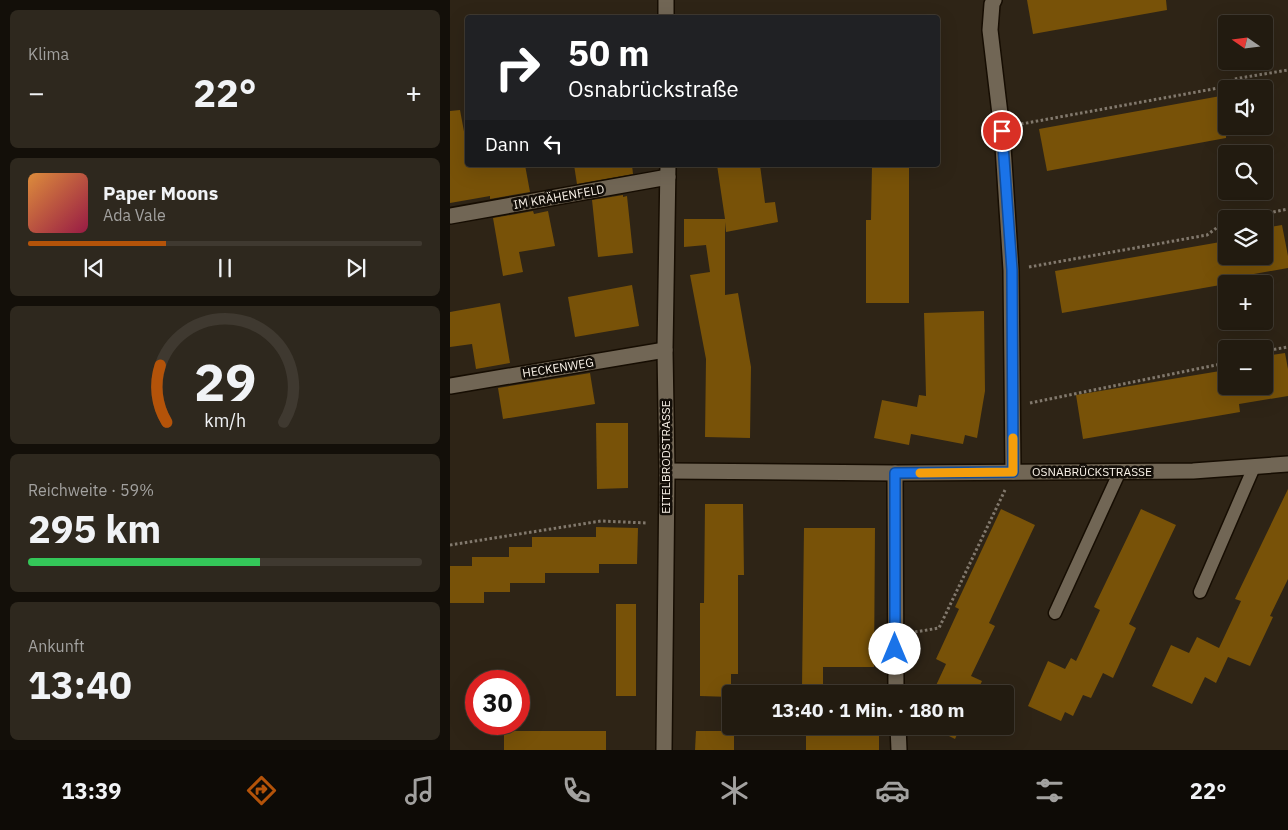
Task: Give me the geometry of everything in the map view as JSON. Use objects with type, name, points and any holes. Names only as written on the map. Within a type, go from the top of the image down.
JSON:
[{"type":"street","points":[[666,0],[666,15]]},
{"type":"street","points":[[994,0],[990,30],[1002,131],[1012,270],[1013,472]]},
{"type":"street","name":"IM KRÄHENFELD","points":[[450,216],[668,171]]},
{"type":"street","name":"EITELBRODSTRASSE","points":[[664,750],[667,471],[665,350],[668,171]]},
{"type":"street","name":"HECKENWEG","points":[[450,386],[665,350]]},
{"type":"street","name":"OSNABRÜCKSTRASSE","points":[[667,471],[895,473],[1193,471],[1288,464]]},
{"type":"street","points":[[895,473],[896,685]]},
{"type":"street","points":[[898,735],[899,750]]},
{"type":"lane","points":[[1200,592],[1254,467]]},
{"type":"lane","points":[[1055,613],[1120,471]]},
{"type":"path","points":[[1002,131],[1022,123],[1224,87],[1234,79],[1288,70]]},
{"type":"path","points":[[1273,212],[1288,209]]},
{"type":"path","points":[[1012,270],[1207,235],[1218,227]]},
{"type":"path","points":[[1273,350],[1288,347]]},
{"type":"path","points":[[1013,407],[1218,365]]},
{"type":"path","points":[[895,635],[939,628],[1013,472]]},
{"type":"path","points":[[450,545],[601,521],[666,524]]},
{"type":"building","points":[[1027,0],[1166,0],[1167,10],[1033,34]]},
{"type":"building","points":[[1218,96],[1218,135],[1226,135],[1226,138],[1047,171],[1039,129]]},
{"type":"building","points":[[460,110],[465,137],[465,167],[525,167],[530,192],[450,203],[450,111]]},
{"type":"building","points":[[574,167],[632,167],[633,174],[577,184]]},
{"type":"building","points":[[717,167],[760,167],[765,203],[775,202],[778,222],[726,232],[725,222],[725,295],[738,293],[751,367],[750,438],[705,437],[706,359],[690,275],[710,272],[706,245],[684,247],[684,219],[725,219]]},
{"type":"building","points":[[872,167],[909,167],[909,303],[866,303],[866,220],[871,220]]},
{"type":"building","points":[[623,195],[623,197],[627,196],[633,253],[598,257],[592,200]]},
{"type":"building","points":[[533,211],[534,214],[548,211],[555,246],[519,252],[523,272],[503,276],[493,218]]},
{"type":"building","points":[[1282,225],[1288,256],[1288,268],[1249,275],[1218,275],[1218,285],[1062,313],[1055,271],[1218,242],[1218,265],[1273,265],[1273,226]]},
{"type":"building","points":[[632,285],[639,326],[575,337],[568,297]]},
{"type":"building","points":[[500,303],[510,363],[476,369],[472,344],[450,347],[450,312]]},
{"type":"building","points":[[984,311],[985,391],[977,438],[965,435],[963,444],[911,434],[909,445],[874,438],[882,400],[917,407],[919,395],[926,396],[924,313]]},
{"type":"building","points":[[1285,353],[1288,369],[1288,396],[1239,404],[1240,412],[1083,439],[1076,395],[1218,371],[1218,395],[1273,395],[1273,355]]},
{"type":"building","points":[[590,373],[595,404],[503,419],[498,388]]},
{"type":"building","points":[[596,423],[628,423],[628,488],[597,489]]},
{"type":"building","points":[[1288,489],[1288,579],[1270,616],[1273,617],[1250,666],[1228,657],[1216,683],[1205,677],[1192,704],[1152,686],[1171,645],[1189,653],[1197,637],[1219,648],[1241,601],[1235,599]]},
{"type":"building","points":[[705,504],[743,504],[744,575],[738,575],[738,674],[731,674],[731,685],[722,685],[722,697],[700,696],[700,603],[704,603]]},
{"type":"building","points":[[1001,509],[1035,525],[989,623],[995,626],[971,676],[982,681],[980,685],[936,685],[946,664],[936,659],[959,609],[955,607]]},
{"type":"building","points":[[1141,509],[1176,525],[1129,624],[1136,628],[1113,678],[1103,673],[1091,698],[1083,695],[1073,716],[1065,712],[1061,721],[1028,706],[1048,661],[1065,669],[1071,658],[1076,661],[1100,610],[1094,607]]},
{"type":"building","points":[[596,527],[638,528],[637,564],[599,564],[599,573],[545,573],[545,583],[510,583],[510,592],[484,592],[484,603],[450,603],[450,566],[472,566],[472,557],[509,557],[509,547],[532,547],[532,537],[596,537]]},
{"type":"building","points":[[804,528],[875,528],[874,667],[823,667],[823,685],[802,685]]},
{"type":"building","points":[[616,604],[636,604],[636,696],[616,696]]},
{"type":"building","points":[[530,731],[606,731],[606,750],[504,750],[504,735],[530,735]]},
{"type":"building","points":[[696,731],[722,731],[722,735],[734,735],[734,750],[695,750]]},
{"type":"building","points":[[806,735],[879,735],[879,750],[806,750]]},
{"type":"building","points":[[947,735],[957,735],[955,739]]},
{"type":"slow traffic","points":[[920,473],[1013,472],[1013,438]]},
{"type":"route","points":[[895,649],[895,473],[1013,472],[1012,270],[1002,131]]}]
